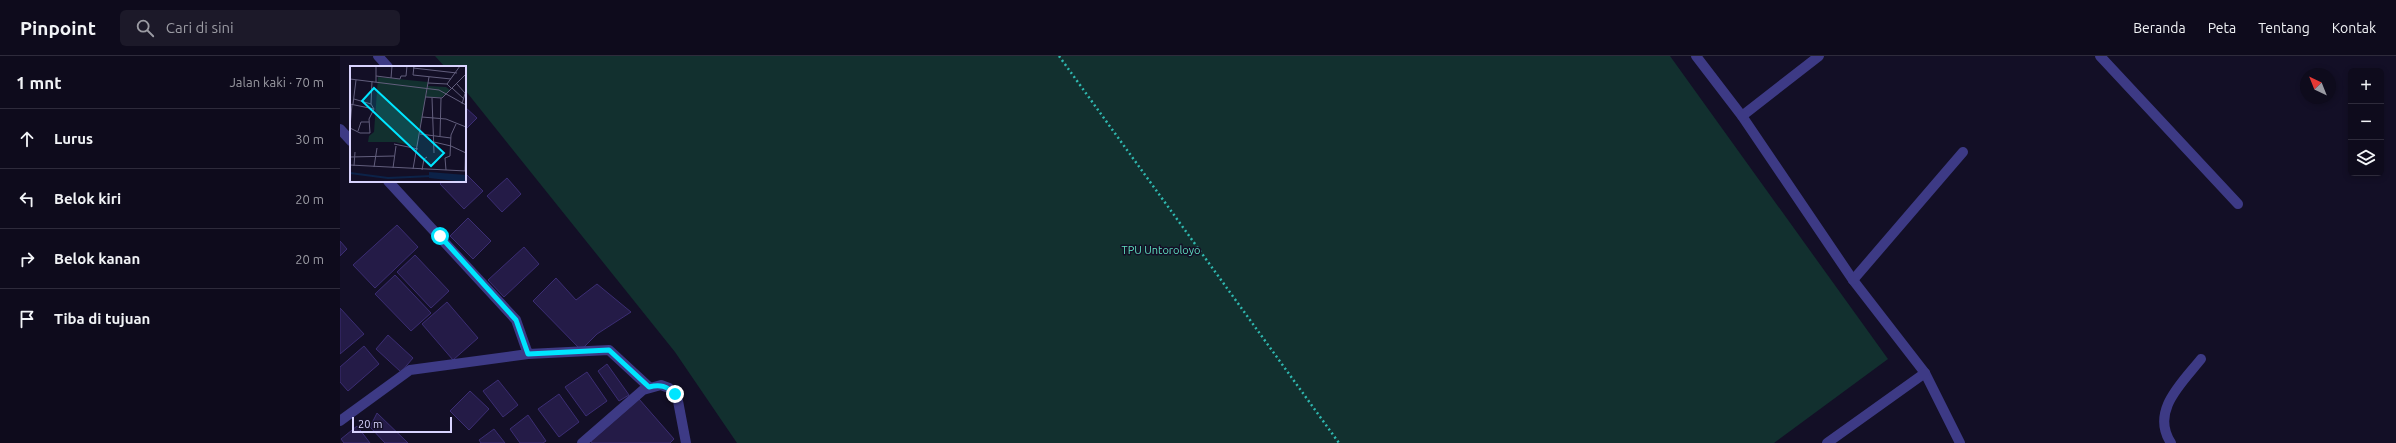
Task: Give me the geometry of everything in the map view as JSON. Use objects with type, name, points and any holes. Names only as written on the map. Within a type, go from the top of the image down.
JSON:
[{"type":"street","points":[[378,56],[387,66]]},
{"type":"street","points":[[1696,56],[1742,116],[1853,280],[1925,374],[1960,443]]},
{"type":"street","points":[[1742,116],[1819,56]]},
{"type":"street","points":[[2100,56],[2238,204]]},
{"type":"street","points":[[340,129],[350,140]]},
{"type":"street","points":[[1853,280],[1963,152]]},
{"type":"street","points":[[389,182],[516,320],[528,354]]},
{"type":"street","points":[[340,421],[410,370],[528,354],[609,350],[649,387]]},
{"type":"street","points":[[2171,443],[2163,419],[2167,402],[2201,359]]},
{"type":"street","points":[[1827,443],[1925,374]]},
{"type":"street","points":[[582,443],[649,387],[660,385],[669,388],[675,394],[680,409],[686,443]]},
{"type":"path","points":[[1059,56],[1339,443]]},
{"type":"green space","name":"TPU Untoroloyo","points":[[435,56],[1670,56],[1888,359],[1774,443],[737,443],[675,352],[466,91],[466,66],[444,66]]},
{"type":"building","points":[[466,108],[477,118],[466,129]]},
{"type":"building","points":[[466,174],[483,191],[464,209],[440,184],[442,182],[466,182]]},
{"type":"building","points":[[507,178],[521,194],[502,212],[487,196]]},
{"type":"building","points":[[468,218],[491,241],[473,259],[450,236]]},
{"type":"building","points":[[397,225],[418,247],[375,288],[353,265]]},
{"type":"building","points":[[340,241],[347,249],[340,256]]},
{"type":"building","points":[[524,247],[539,264],[504,297],[488,280]]},
{"type":"building","points":[[415,255],[449,291],[431,308],[397,272]]},
{"type":"building","points":[[395,275],[431,313],[411,331],[375,294]]},
{"type":"building","points":[[556,278],[576,300],[597,284],[631,312],[597,334],[581,350],[533,301]]},
{"type":"building","points":[[447,302],[478,338],[453,360],[422,324]]},
{"type":"building","points":[[340,308],[364,334],[340,354]]},
{"type":"building","points":[[388,335],[413,358],[401,372],[376,349]]},
{"type":"building","points":[[364,346],[379,364],[348,391],[340,382],[340,367]]},
{"type":"building","points":[[607,364],[629,395],[619,401],[598,371]]},
{"type":"building","points":[[587,372],[607,401],[586,416],[565,387]]},
{"type":"building","points":[[498,380],[518,405],[503,417],[483,391]]},
{"type":"building","points":[[470,391],[489,409],[469,430],[450,411]]},
{"type":"building","points":[[559,394],[579,422],[559,437],[538,409]]},
{"type":"building","points":[[639,399],[674,439],[670,443],[592,443],[591,441]]},
{"type":"building","points":[[377,413],[408,443],[385,443],[370,427]]},
{"type":"building","points":[[528,415],[546,441],[543,443],[520,443],[510,429]]},
{"type":"building","points":[[357,426],[370,443],[344,443],[341,439]]},
{"type":"building","points":[[494,429],[505,443],[481,443],[479,440]]},
{"type":"route","points":[[440,236],[516,320],[528,354],[609,350],[613,352],[649,387],[660,385],[669,388],[675,394]]}]
